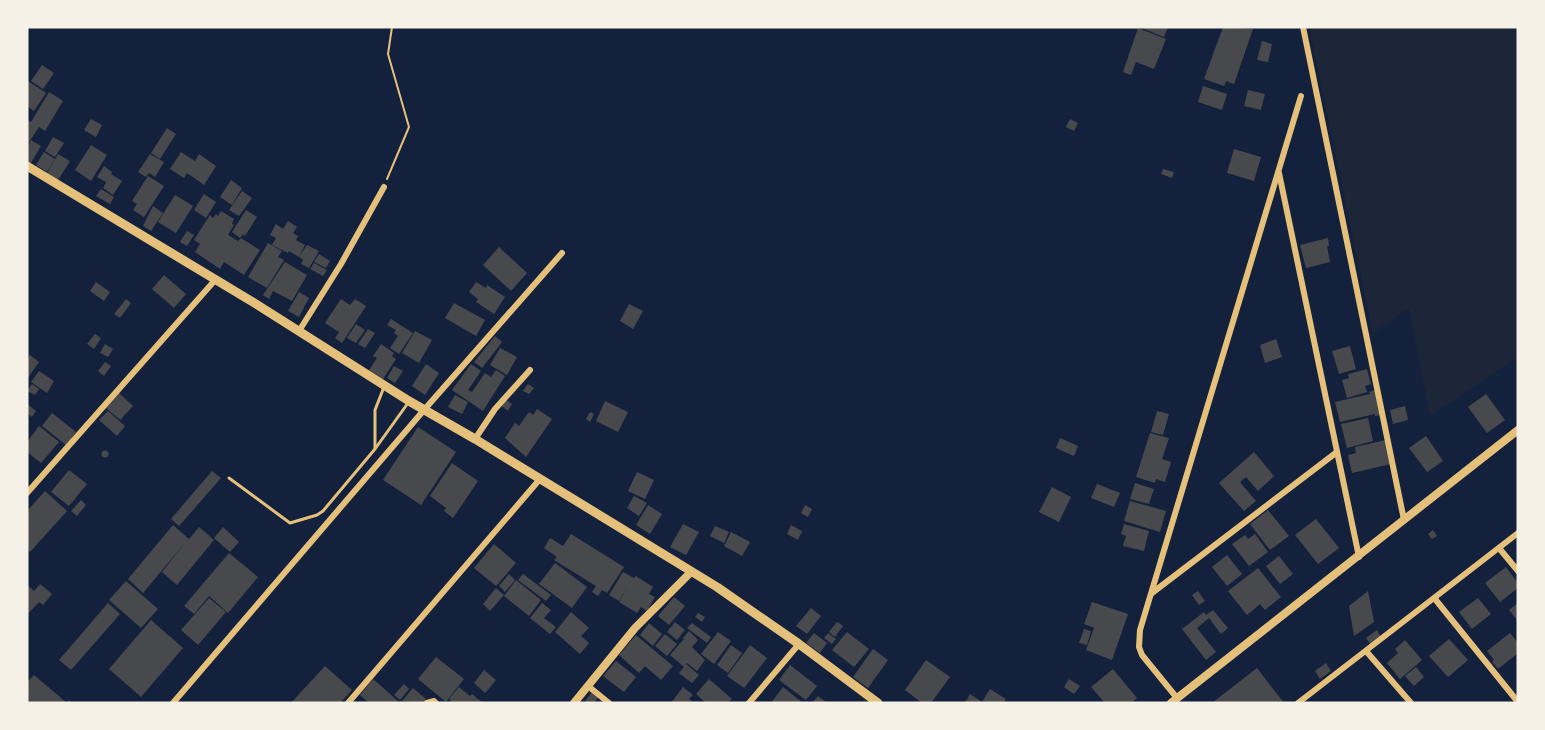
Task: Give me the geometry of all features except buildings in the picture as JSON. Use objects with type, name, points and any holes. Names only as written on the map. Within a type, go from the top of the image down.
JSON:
[{"type":"main road","points":[[28,168],[216,279],[409,401],[476,439],[691,572],[799,644],[878,703]]},
{"type":"street","points":[[1303,27],[1404,520]]},
{"type":"street","points":[[1300,96],[1140,630],[1139,647],[1174,701],[1518,430]]},
{"type":"street","points":[[1278,171],[1359,557]]},
{"type":"street","points":[[299,331],[341,264],[384,187]]},
{"type":"street","points":[[173,703],[562,253]]},
{"type":"street","points":[[27,493],[216,279]]},
{"type":"street","points":[[476,439],[495,408],[530,369]]},
{"type":"street","points":[[1152,593],[1337,452]]},
{"type":"street","points":[[348,703],[540,479]]},
{"type":"street","points":[[1298,703],[1518,533]]},
{"type":"street","points":[[1499,548],[1518,571]]},
{"type":"street","points":[[574,703],[635,628],[691,572]]},
{"type":"street","points":[[1435,599],[1517,701]]},
{"type":"street","points":[[749,703],[799,644]]},
{"type":"street","points":[[1366,651],[1411,703]]},
{"type":"street","points":[[588,686],[609,703]]},
{"type":"street","points":[[427,703],[434,701],[436,703]]},
{"type":"lane","points":[[375,449],[375,410],[385,386]]},
{"type":"lane","points":[[229,478],[290,523],[323,512],[375,449],[409,401]]},
{"type":"path","points":[[384,187],[409,127],[388,54],[392,27]]},
{"type":"shaded area","points":[[1309,27],[1518,27],[1518,361],[1516,358],[1430,416],[1409,308],[1373,333]]}]
